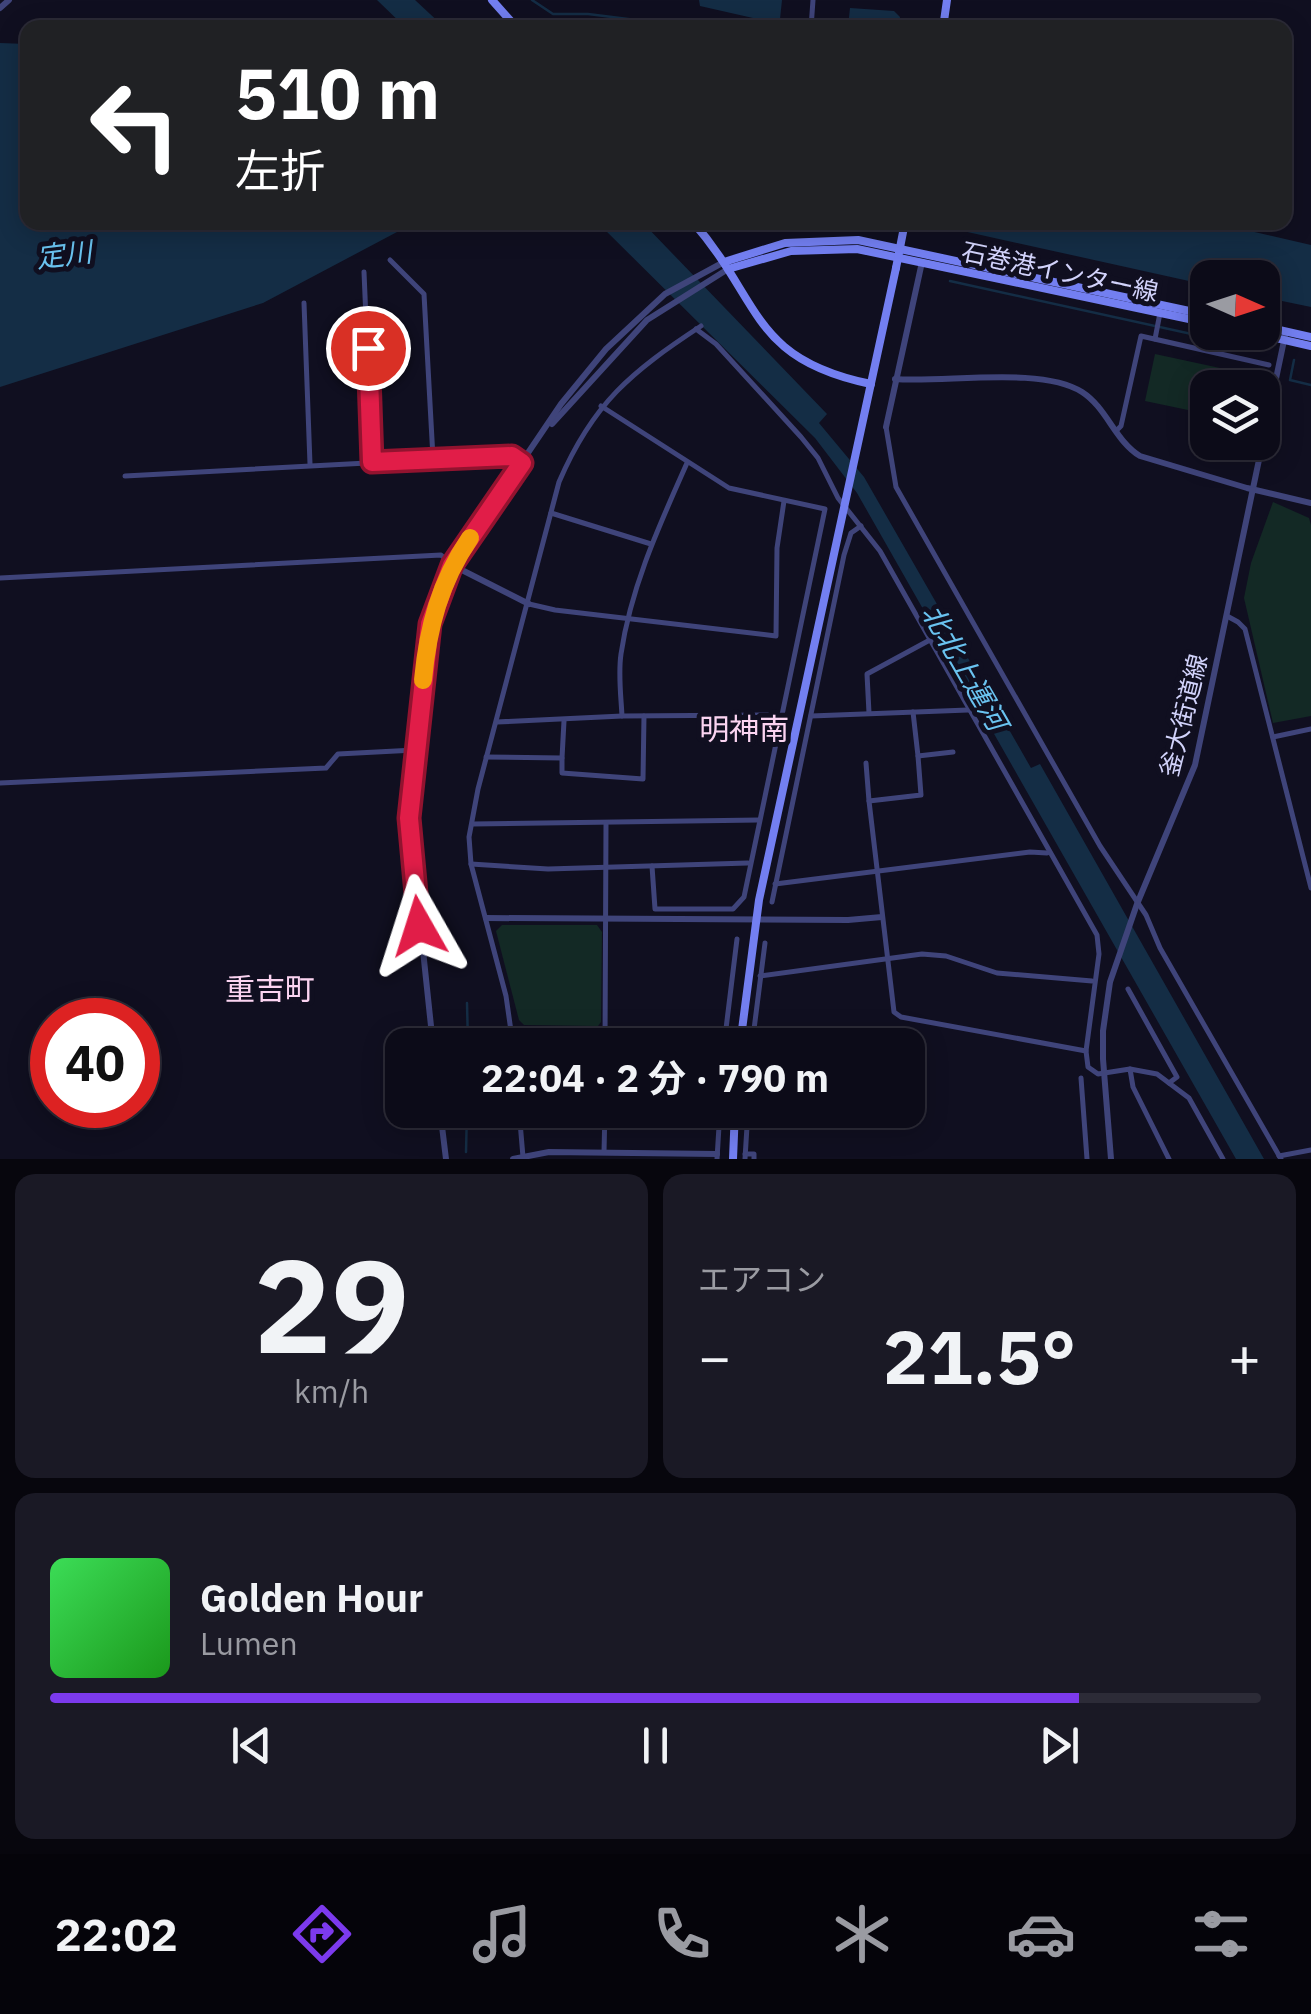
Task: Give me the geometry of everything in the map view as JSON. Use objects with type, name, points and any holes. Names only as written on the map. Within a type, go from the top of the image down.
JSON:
[{"type":"main road","points":[[492,0],[510,20]]},
{"type":"main road","points":[[699,230],[726,265],[758,321],[782,347],[835,376],[871,384]]},
{"type":"main road","points":[[742,1028],[756,918],[903,230]]},
{"type":"main road","name":"石巻港インター線","points":[[726,265],[785,243],[858,240],[1190,311]]},
{"type":"main road","name":"石巻港インター線","points":[[726,265],[815,248],[857,249],[1190,319]]},
{"type":"main road","points":[[1280,334],[1311,346]]},
{"type":"main road","points":[[1280,335],[1311,338]]},
{"type":"main road","points":[[732,1159],[734,1128]]},
{"type":"street","points":[[0,8],[9,0]]},
{"type":"street","points":[[390,260],[424,294],[432,458]]},
{"type":"street","points":[[923,262],[886,427],[896,487],[1135,909],[1150,922],[1160,948],[1280,1158],[1311,1150]]},
{"type":"street","points":[[431,1028],[410,847],[415,750],[430,624],[452,565],[561,404],[606,349],[666,294],[700,273],[726,265]]},
{"type":"street","points":[[541,435],[619,348],[672,302],[726,265]]},
{"type":"street","points":[[364,272],[372,462]]},
{"type":"street","points":[[304,303],[310,464]]},
{"type":"street","points":[[1155,338],[1160,313]]},
{"type":"street","points":[[512,1028],[472,864],[470,824],[550,513],[570,455],[601,406],[634,372],[698,328],[802,437],[844,504],[880,551],[1096,936],[1100,954],[1093,981],[1086,1051],[1090,1070],[1104,1074],[1130,1069],[1157,1074],[1189,1098],[1223,1159]]},
{"type":"street","points":[[1116,431],[1121,426],[1142,336],[1269,365]]},
{"type":"street","name":"釜大街道線","points":[[1111,1159],[1102,1031],[1115,960],[1195,765],[1285,336]]},
{"type":"street","points":[[895,380],[1018,379],[1062,384],[1091,400],[1126,445],[1140,456],[1311,502]]},
{"type":"street","points":[[601,406],[729,488],[825,509],[744,897],[733,909],[655,910],[652,866]]},
{"type":"street","points":[[125,476],[432,458],[512,456],[522,463]]},
{"type":"street","points":[[622,716],[620,658],[628,618],[651,544],[687,462]]},
{"type":"street","points":[[0,578],[441,555],[452,565],[529,604],[776,636],[778,548],[784,500]]},
{"type":"street","points":[[550,513],[651,544]]},
{"type":"street","points":[[772,902],[848,538],[860,526]]},
{"type":"street","points":[[1227,616],[1245,629],[1311,888]]},
{"type":"street","points":[[868,714],[867,674],[928,640]]},
{"type":"street","points":[[810,716],[968,710]]},
{"type":"street","points":[[869,801],[921,795],[913,712]]},
{"type":"street","points":[[497,722],[781,715]]},
{"type":"street","points":[[564,720],[562,773],[643,779],[644,716]]},
{"type":"street","points":[[1274,737],[1311,729]]},
{"type":"street","points":[[0,783],[326,768],[338,754],[415,750]]},
{"type":"street","points":[[918,756],[953,752]]},
{"type":"street","points":[[486,757],[562,758]]},
{"type":"street","points":[[866,763],[894,1012],[902,1017],[1086,1051]]},
{"type":"street","points":[[470,824],[759,820]]},
{"type":"street","points":[[605,1028],[606,824]]},
{"type":"street","points":[[1301,848],[1311,845]]},
{"type":"street","points":[[774,884],[1047,852]]},
{"type":"street","points":[[472,864],[605,868],[750,862]]},
{"type":"street","points":[[486,918],[848,920],[882,916]]},
{"type":"street","points":[[726,1028],[737,939]]},
{"type":"street","points":[[754,1028],[765,943]]},
{"type":"street","points":[[760,976],[887,957],[946,956],[997,973],[1093,981]]},
{"type":"street","points":[[1128,989],[1177,1077],[1170,1083]]},
{"type":"street","points":[[1130,1069],[1133,1087],[1169,1159]]},
{"type":"street","points":[[1081,1078],[1088,1159]]},
{"type":"street","points":[[442,1128],[446,1159]]},
{"type":"street","points":[[521,1128],[523,1157]]},
{"type":"street","points":[[604,1128],[604,1152]]},
{"type":"street","points":[[513,1159],[549,1152],[717,1156],[719,1128]]},
{"type":"street","points":[[747,1128],[745,1156],[754,1154],[754,1159]]},
{"type":"green space","points":[[1155,354],[1220,368],[1190,370],[1190,410],[1145,401]]},
{"type":"green space","points":[[1273,502],[1309,518],[1311,525],[1311,716],[1273,723],[1244,598],[1251,563]]},
{"type":"green space","points":[[502,925],[597,925],[602,932],[598,1026],[524,1025],[519,1020],[496,931]]},
{"type":"water","points":[[377,0],[415,0],[436,20],[398,20]]},
{"type":"water","points":[[699,0],[782,0],[779,20],[700,6]]},
{"type":"water","points":[[850,8],[894,11],[900,17],[900,20],[849,20]]},
{"type":"water","name":"定川","points":[[0,43],[20,44],[20,230],[401,230],[263,303],[0,387]]},
{"type":"water","name":"北北上運河","points":[[605,230],[650,230],[827,414],[819,423],[864,477],[1031,768],[1040,764],[1264,1159],[1236,1159],[857,493],[815,438]]},
{"type":"water","points":[[959,230],[1246,230],[1311,245],[1311,307],[1280,301],[1280,260],[1190,260],[1190,281]]},
{"type":"waterway","points":[[532,0],[553,14],[636,20]]},
{"type":"waterway","points":[[950,281],[1190,334]]},
{"type":"waterway","points":[[1294,360],[1290,380],[1311,385]]},
{"type":"waterway","points":[[467,1003],[468,1028]]},
{"type":"waterway","points":[[466,1152],[467,1128]]},
{"type":"slow traffic","points":[[423,680],[436,602],[452,565],[470,538]]},
{"type":"district","name":"明神南","points":[[744,728]]},
{"type":"district","name":"重吉町","points":[[270,988]]},
{"type":"route","points":[[368,348],[372,462],[512,456],[522,463],[452,565],[430,624],[409,818],[419,926]]}]
